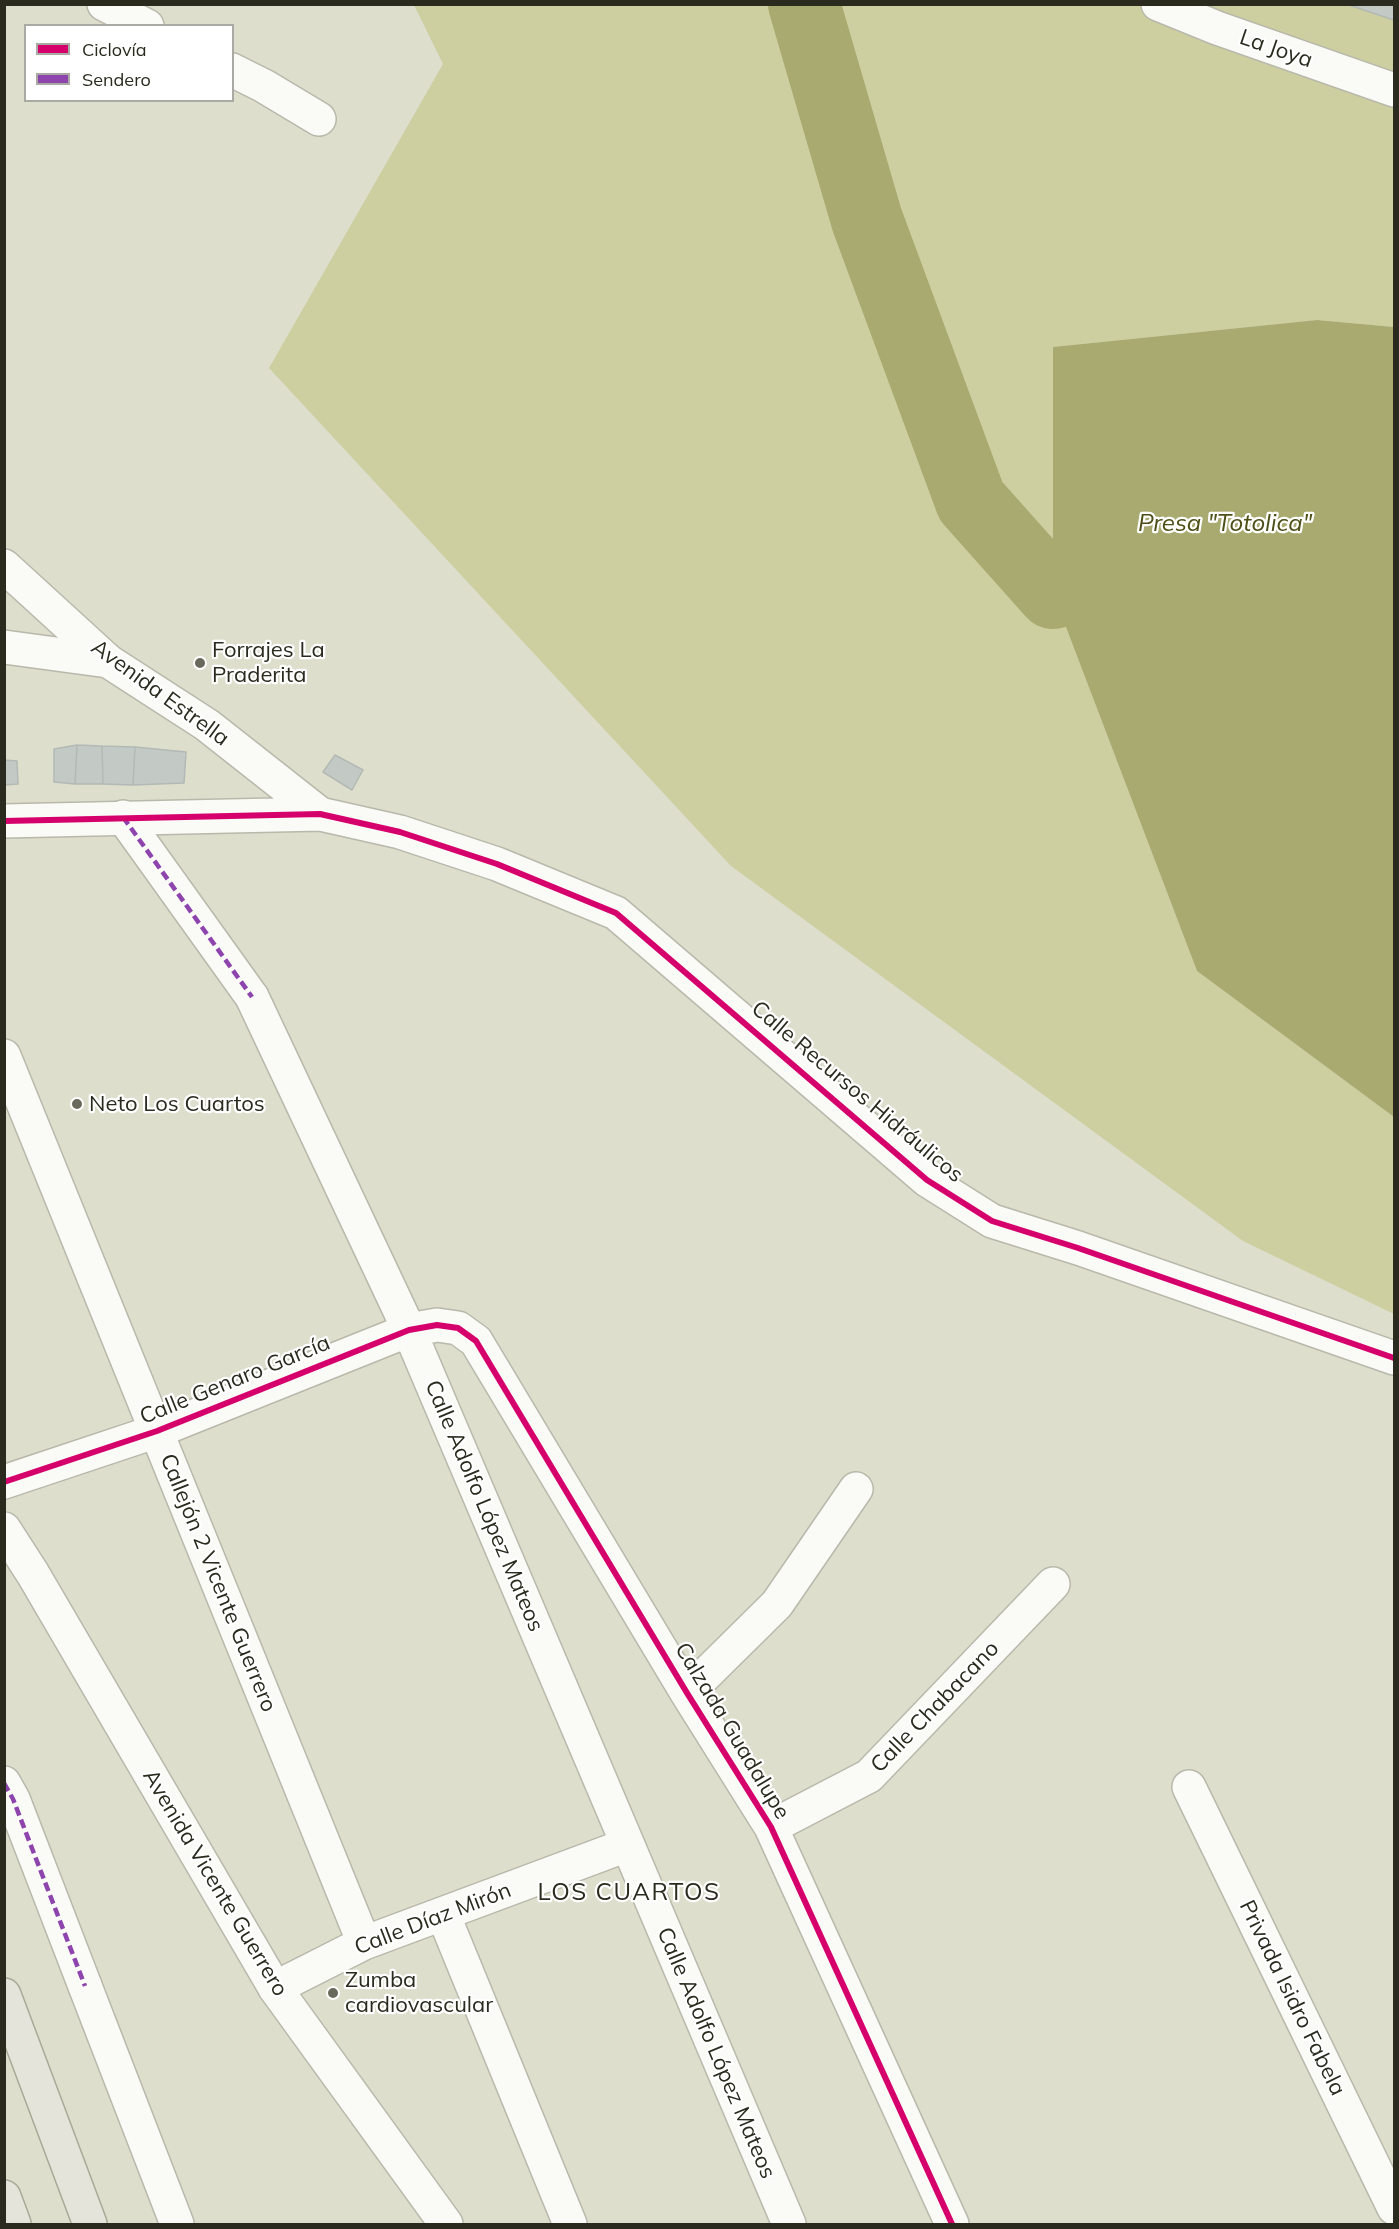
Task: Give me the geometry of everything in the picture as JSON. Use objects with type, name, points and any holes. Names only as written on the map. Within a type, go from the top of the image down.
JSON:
[{"type":"highway","points":[[4,1995],[90,2224]]},
{"type":"highway","points":[[4,2197],[14,2224]]},
{"type":"street","points":[[104,4],[143,24]]},
{"type":"street","name":"La Joya","points":[[1158,4],[1216,28],[1395,90]]},
{"type":"street","points":[[234,71],[319,119]]},
{"type":"street","name":"Avenida Estrella","points":[[4,566],[108,661],[207,726],[320,814]]},
{"type":"street","points":[[4,647],[108,661]]},
{"type":"street","points":[[4,821],[320,814]]},
{"type":"street","name":"Calle Recursos Hidráulicos","points":[[320,814],[400,832],[497,864],[616,913],[927,1180],[992,1221],[1078,1248],[1395,1358]]},
{"type":"street","name":"Calle Adolfo López Mateos","points":[[123,817],[252,998],[409,1330],[789,2224]]},
{"type":"street","name":"Callejón 2 Vicente Guerrero","points":[[4,1056],[364,1943]]},
{"type":"street","name":"Calle Genaro García","points":[[4,1482],[157,1431],[409,1330],[437,1325],[458,1328],[476,1341]]},
{"type":"street","name":"Calzada Guadalupe","points":[[476,1341],[687,1693],[771,1827],[952,2224]]},
{"type":"street","points":[[687,1693],[777,1604],[856,1489]]},
{"type":"street","name":"Avenida Vicente Guerrero","points":[[4,1529],[40,1584],[275,1988],[446,2224]]},
{"type":"street","name":"Calle Chabacano","points":[[771,1827],[870,1776],[1053,1584]]},
{"type":"street","points":[[4,1783],[13,1799],[177,2224]]},
{"type":"street","name":"Privada Isidro Fabela","points":[[1189,1787],[1395,2208]]},
{"type":"street","name":"Calle Díaz Mirón","points":[[275,1988],[364,1943],[627,1845]]},
{"type":"street","points":[[443,1914],[570,2224]]},
{"type":"shaded area","points":[[414,5],[1394,5],[1394,327],[1317,320],[1053,347],[1053,593],[1197,971],[1394,1117],[1394,1314],[1243,1241],[731,866],[269,368],[443,64]]},
{"type":"water","name":"Presa \"Totolica\"","points":[[1317,320],[1394,327],[1394,1117],[1197,971],[1053,593],[1053,347]]},
{"type":"building","points":[[1346,4],[1394,4],[1394,20]]},
{"type":"building","points":[[77,745],[102,746],[103,784],[75,784]]},
{"type":"building","points":[[77,745],[75,784],[54,782],[54,749]]},
{"type":"building","points":[[102,746],[135,747],[133,785],[103,784]]},
{"type":"building","points":[[135,747],[186,752],[184,783],[133,785]]},
{"type":"building","points":[[335,755],[363,770],[352,790],[323,772]]},
{"type":"building","points":[[4,760],[17,761],[18,784],[4,785]]},
{"type":"waterway","points":[[804,4],[867,220],[971,501],[1053,593]]},
{"type":"marked path","points":[[123,817],[252,997]]},
{"type":"marked path","points":[[4,1783],[13,1799],[85,1986]]},
{"type":"cycle path","points":[[4,821],[320,814],[400,832],[497,864],[616,913],[927,1180],[992,1221],[1078,1248],[1394,1358]]},
{"type":"cycle path","points":[[4,1482],[157,1431],[409,1330],[437,1325],[458,1328],[476,1341],[687,1693],[771,1827],[952,2224]]},
{"type":"place","name":"Forrajes La Praderita","points":[[200,663]]},
{"type":"place","name":"Neto Los Cuartos","points":[[77,1104]]},
{"type":"place","name":"Zumba cardiovascular","points":[[333,1993]]},
{"type":"district","name":"LOS CUARTOS","points":[[629,1893]]}]
